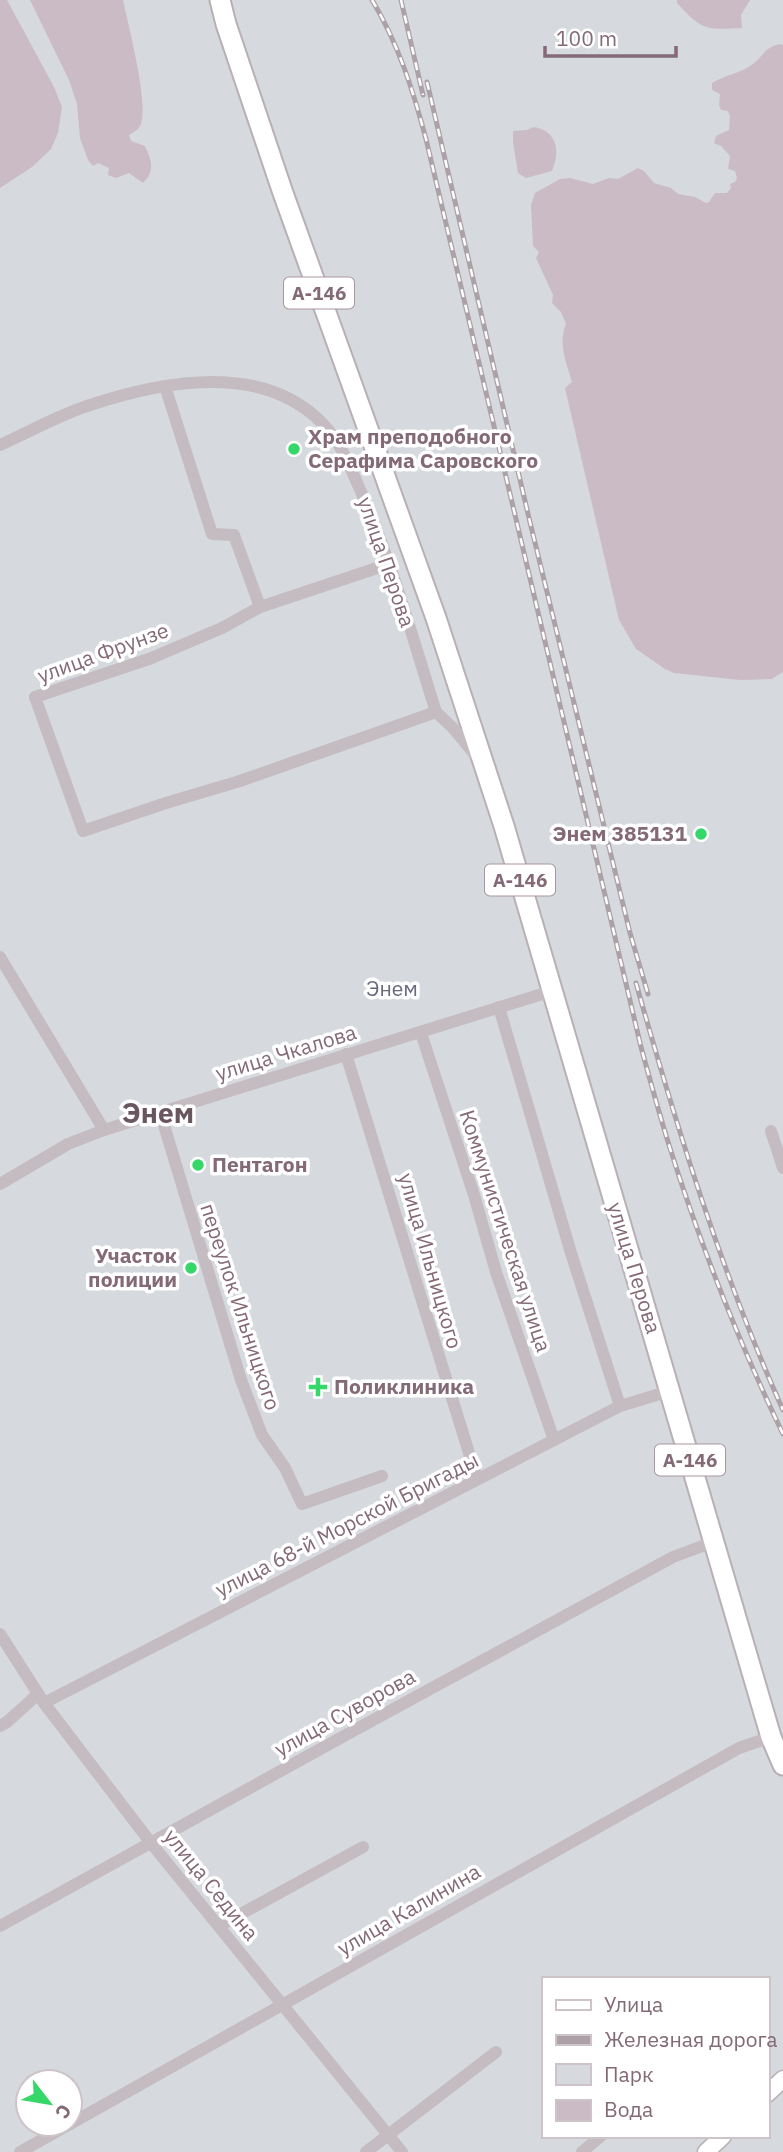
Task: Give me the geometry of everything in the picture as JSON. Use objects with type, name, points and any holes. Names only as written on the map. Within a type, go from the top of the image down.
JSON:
[{"type":"highway","name":"улица Перова","points":[[220,0],[283,194],[424,584],[486,769],[771,1737],[783,1765]]},
{"type":"main road","points":[[769,2092],[783,2079]]},
{"type":"main road","points":[[706,2152],[721,2138]]},
{"type":"street","name":"улица Перова","points":[[0,445],[87,406],[165,386],[222,382],[252,386],[276,393],[301,405],[324,425],[338,444],[370,512],[436,712],[453,728],[486,769]]},
{"type":"street","points":[[165,386],[212,534],[234,535],[260,607]]},
{"type":"street","name":"улица Фрунзе","points":[[388,564],[260,607],[222,628],[149,659],[35,697],[83,831],[240,781],[436,712]]},
{"type":"street","points":[[0,957],[104,1130]]},
{"type":"street","name":"улица Чкалова","points":[[0,1184],[68,1144],[104,1130],[552,991]]},
{"type":"street","points":[[499,1007],[571,1253],[620,1406]]},
{"type":"street","name":"Коммунистическая улица","points":[[421,1032],[496,1272],[554,1440]]},
{"type":"street","name":"улица Ильницкого","points":[[346,1054],[477,1479]]},
{"type":"street","name":"переулок Ильницкого","points":[[160,1112],[245,1391],[262,1435],[285,1468],[302,1504],[382,1476]]},
{"type":"street","points":[[771,1131],[783,1168]]},
{"type":"street","name":"улица 68-й Морской Бригады","points":[[0,1726],[41,1698],[620,1406],[670,1391]]},
{"type":"street","name":"улица Суворова","points":[[0,1926],[673,1557],[713,1542]]},
{"type":"street","name":"улица Седина","points":[[0,1634],[41,1698],[151,1843],[402,2152]]},
{"type":"street","name":"улица Калинина","points":[[84,2116],[739,1748],[771,1737]]},
{"type":"street","points":[[219,1926],[363,1847]]},
{"type":"street","points":[[366,2152],[496,2052]]},
{"type":"street","name":"улица Калинина","points":[[20,2152],[45,2138]]},
{"type":"street","points":[[582,2152],[599,2138]]},
{"type":"green space","name":"Энем","points":[[0,0],[783,0],[783,2152],[0,2152]]},
{"type":"water","points":[[0,0],[7,0],[62,107],[58,133],[51,149],[32,167],[0,188]]},
{"type":"water","points":[[30,0],[123,0],[137,64],[143,114],[138,129],[129,135],[131,141],[145,146],[151,165],[150,174],[143,183],[129,173],[116,178],[108,175],[109,168],[98,163],[93,166],[88,160],[80,138],[77,104],[69,80]]},
{"type":"water","points":[[677,0],[750,0],[741,15],[742,28],[720,29],[705,26],[692,19]]},
{"type":"water","points":[[783,45],[783,672],[772,679],[740,680],[674,673],[636,649],[619,620],[565,388],[572,382],[563,346],[566,324],[561,312],[552,303],[553,295],[536,258],[539,252],[533,246],[531,205],[535,193],[560,179],[570,178],[593,184],[609,178],[618,179],[638,168],[654,183],[706,203],[715,193],[727,193],[731,188],[730,184],[737,178],[735,171],[728,169],[730,156],[714,143],[716,136],[729,130],[730,116],[728,111],[721,110],[720,94],[712,90],[712,83],[749,67],[767,50]]},
{"type":"water","points":[[534,127],[542,129],[552,138],[556,157],[552,171],[526,178],[518,173],[513,131]]},
{"type":"railway","points":[[372,0],[404,67],[426,139],[641,1047],[658,1109],[707,1255],[735,1327],[783,1434]]},
{"type":"railway","points":[[401,0],[423,95]]},
{"type":"railway","points":[[427,82],[529,518],[630,933],[648,994]]},
{"type":"railway","points":[[636,983],[720,1252],[783,1410]]},
{"type":"place","name":"Храм преподобного Серафима Саровского","points":[[294,449]]},
{"type":"place","name":"Энем 385131","points":[[701,834]]},
{"type":"place","name":"Пентагон","points":[[198,1165]]},
{"type":"place","name":"Участок полиции","points":[[191,1268]]},
{"type":"place","name":"Поликлиника","points":[[318,1387]]},
{"type":"district","name":"Энем","points":[[158,1113]]}]
